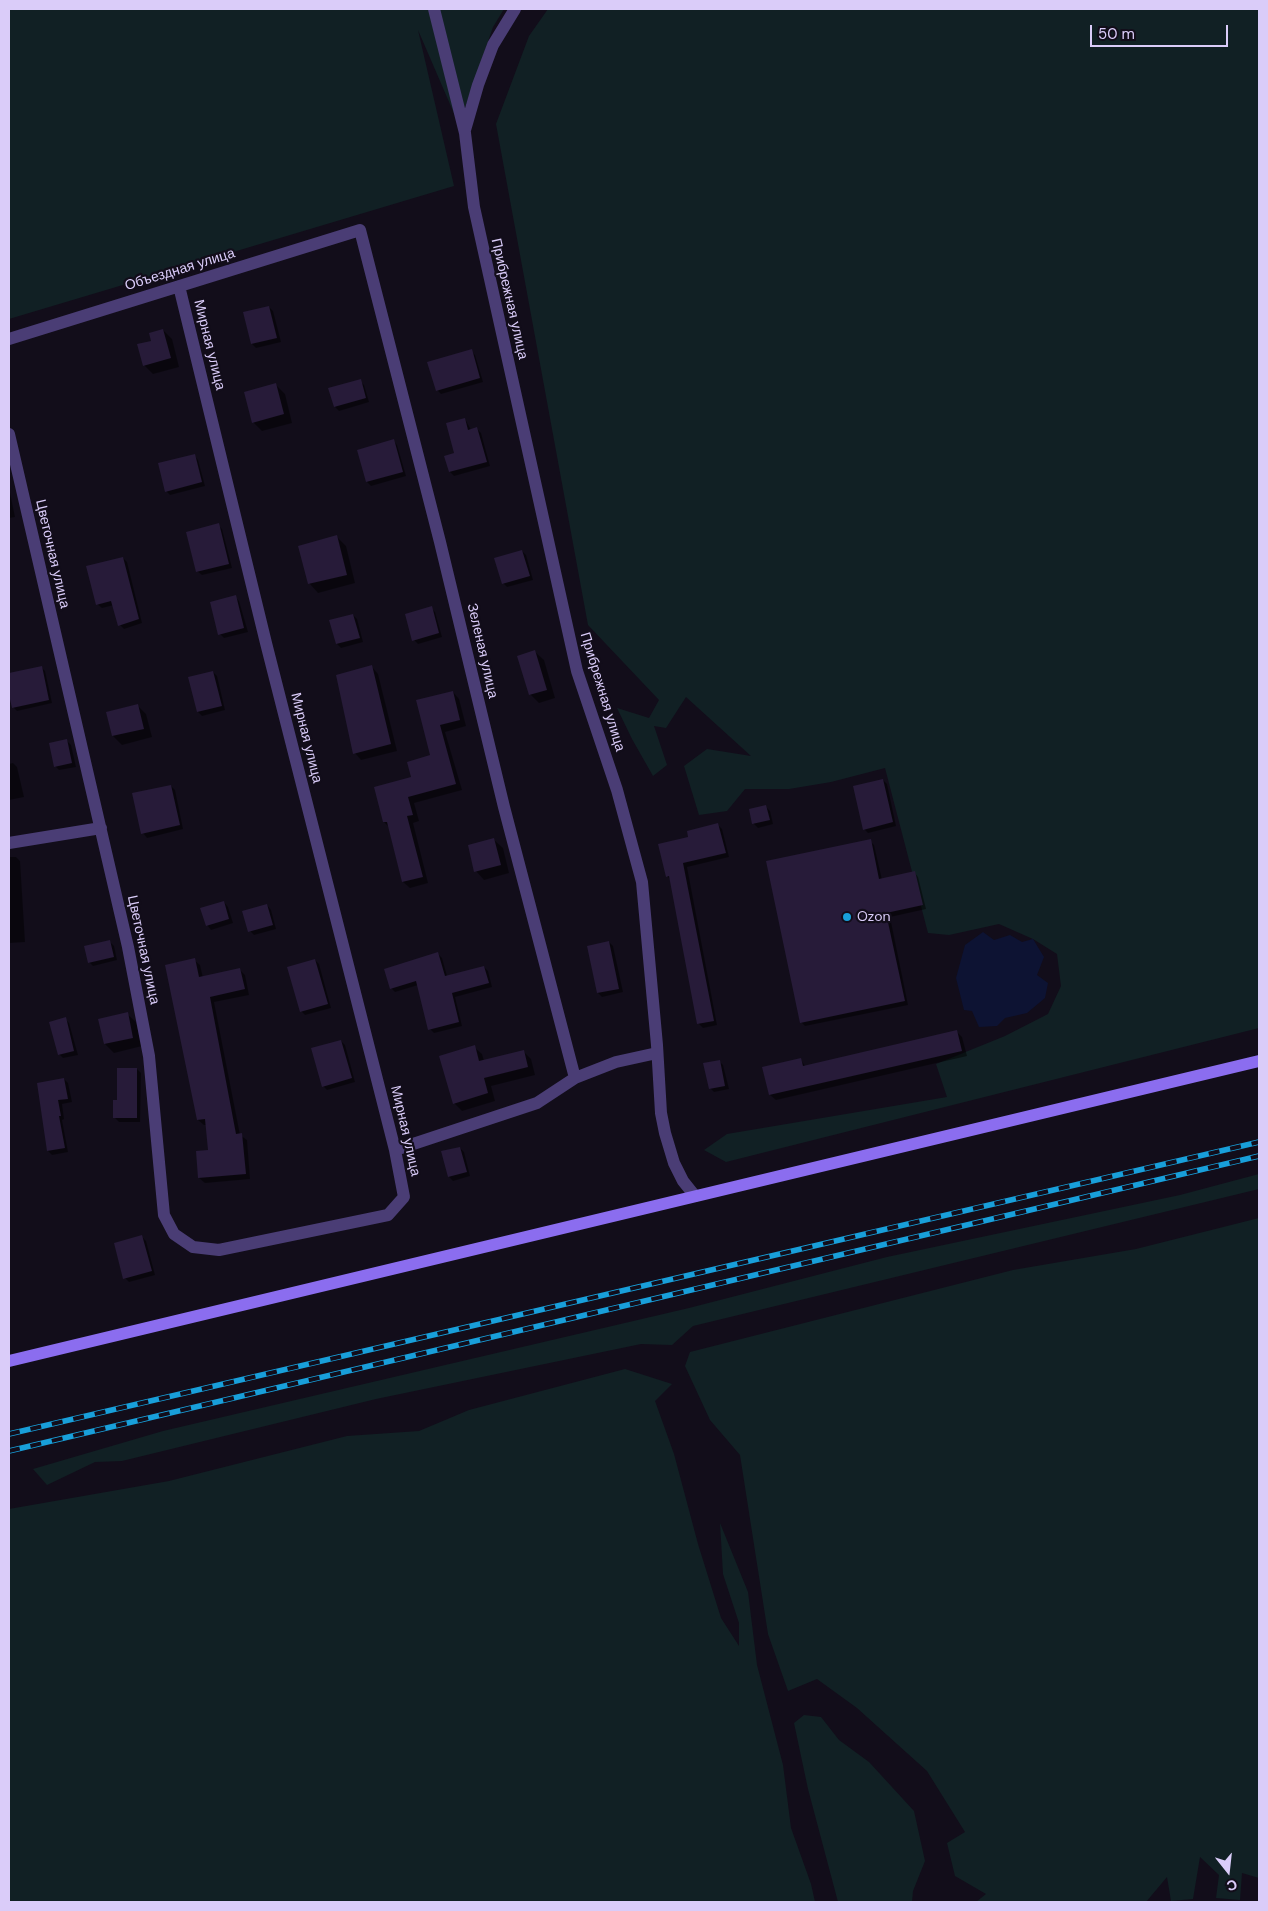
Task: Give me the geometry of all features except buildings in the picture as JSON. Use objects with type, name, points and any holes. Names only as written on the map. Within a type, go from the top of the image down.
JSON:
[{"type":"street","points":[[434,9],[465,133]]},
{"type":"street","points":[[465,133],[478,85],[493,45],[515,9]]},
{"type":"street","name":"Прибрежная улица","points":[[465,133],[474,207],[577,671],[617,790],[642,882],[661,1113],[665,1134],[674,1163],[683,1181],[695,1196]]},
{"type":"street","name":"Объездная улица","points":[[9,339],[360,230]]},
{"type":"street","name":"Зеленая улица","points":[[360,230],[440,542],[504,807],[575,1078]]},
{"type":"street","name":"Мирная улица","points":[[179,286],[266,643],[395,1150],[404,1197]]},
{"type":"street","name":"Цветочная улица","points":[[9,434],[101,828],[149,1056],[164,1215],[174,1234],[192,1247],[219,1250],[388,1215],[404,1197]]},
{"type":"street","points":[[9,843],[101,828]]},
{"type":"street","points":[[395,1150],[537,1103],[575,1078],[616,1062],[657,1054]]},
{"type":"street","points":[[9,1361],[1259,1061]]},
{"type":"shaded area","points":[[9,9],[504,9],[493,27],[459,125],[418,30],[454,186],[9,319]]},
{"type":"shaded area","points":[[548,9],[1259,9],[1259,1028],[726,1162],[704,1150],[727,1134],[947,1097],[936,1064],[1005,1036],[1048,1014],[1061,986],[1057,954],[1033,939],[999,924],[949,935],[928,933],[885,768],[831,782],[789,789],[745,789],[727,811],[699,815],[684,766],[707,749],[751,756],[686,697],[666,728],[654,726],[667,765],[653,776],[632,739],[617,708],[649,718],[659,700],[588,625],[496,124],[529,36]]},
{"type":"shaded area","points":[[1259,1174],[1259,1189],[693,1326],[672,1345],[641,1344],[376,1399],[122,1461],[95,1462],[47,1485],[33,1469],[163,1431],[689,1308],[887,1257],[1180,1195]]},
{"type":"shaded area","points":[[1259,1218],[1259,1878],[1242,1873],[1240,1900],[1216,1898],[1219,1875],[1200,1857],[1193,1899],[1171,1901],[1167,1877],[1146,1902],[976,1902],[986,1894],[955,1876],[947,1843],[965,1832],[927,1771],[857,1708],[817,1679],[788,1691],[768,1634],[740,1455],[710,1420],[685,1366],[690,1352],[1013,1270],[1136,1249]]},
{"type":"shaded area","points":[[625,1369],[672,1384],[655,1401],[674,1454],[698,1544],[721,1618],[739,1646],[739,1623],[723,1574],[720,1523],[748,1592],[757,1665],[783,1765],[791,1828],[811,1884],[815,1902],[9,1902],[9,1509],[169,1481],[347,1436],[419,1431],[469,1410]]},
{"type":"shaded area","points":[[804,1715],[821,1717],[839,1740],[869,1762],[914,1811],[925,1861],[913,1891],[912,1902],[838,1902],[808,1789],[794,1723]]},
{"type":"water","points":[[983,932],[994,940],[1010,935],[1022,942],[1033,939],[1044,957],[1037,975],[1048,983],[1045,998],[1027,1013],[1005,1018],[997,1026],[979,1027],[972,1011],[964,1010],[956,978],[965,945]]},
{"type":"railway","points":[[9,1434],[1259,1142]]},
{"type":"railway","points":[[9,1451],[1259,1156]]},
{"type":"place","name":"Ozon","points":[[847,917]]}]
